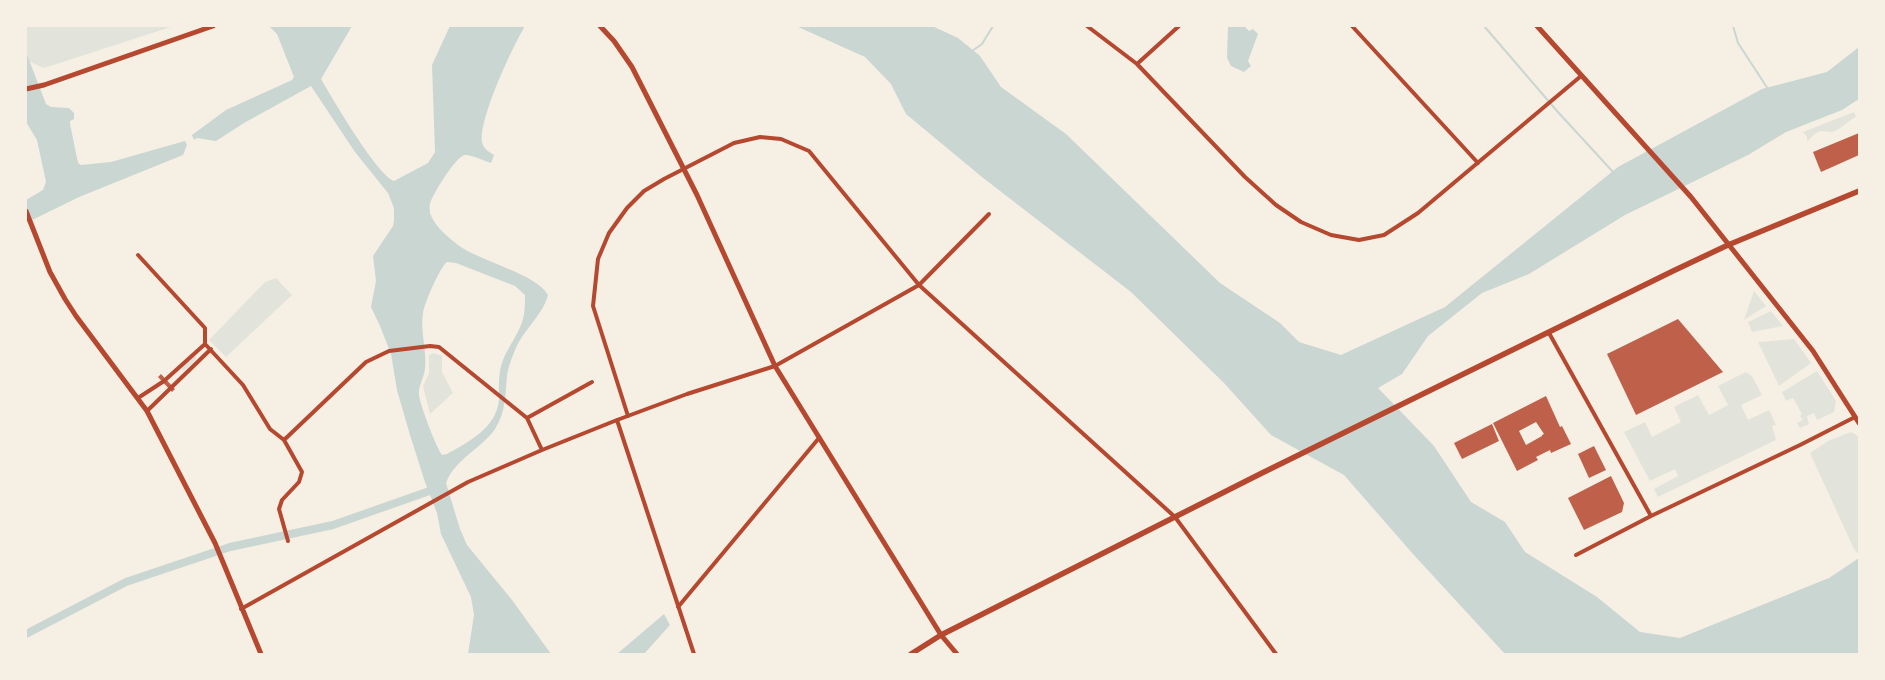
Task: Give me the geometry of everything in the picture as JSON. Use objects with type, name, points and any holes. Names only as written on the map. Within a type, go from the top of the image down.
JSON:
[{"type":"main road","points":[[911,654],[941,635],[1260,474],[1728,245],[1859,191]]},
{"type":"street","points":[[26,89],[44,85],[213,26]]},
{"type":"street","points":[[600,26],[614,41],[632,67],[684,169],[774,366],[941,635],[957,654]]},
{"type":"street","points":[[1087,26],[1137,64],[1245,177],[1276,205],[1301,222],[1330,235],[1359,240],[1384,235],[1418,213],[1581,76]]},
{"type":"street","points":[[1137,64],[1179,26]]},
{"type":"street","points":[[1352,26],[1478,163]]},
{"type":"street","points":[[1537,26],[1691,197],[1813,351],[1859,423]]},
{"type":"street","points":[[628,416],[593,306],[598,259],[609,232],[627,208],[644,192],[684,169],[734,143],[760,137],[781,139],[810,151],[919,285],[1175,517],[1276,654]]},
{"type":"street","points":[[26,211],[50,272],[65,299],[147,411],[223,560],[241,609],[261,654]]},
{"type":"street","points":[[241,609],[468,482],[617,420],[686,394],[774,366],[919,285],[989,214]]},
{"type":"street","points":[[138,255],[205,328],[205,344],[164,380],[138,398]]},
{"type":"street","points":[[1549,333],[1652,516]]},
{"type":"street","points":[[205,344],[242,385],[270,429],[284,440],[302,472],[299,482],[280,504],[279,509],[288,541]]},
{"type":"street","points":[[284,440],[366,362],[389,351],[430,346],[439,347],[527,418],[542,450]]},
{"type":"street","points":[[147,411],[211,349]]},
{"type":"street","points":[[527,418],[592,382]]},
{"type":"street","points":[[1576,555],[1652,516],[1800,446],[1855,417]]},
{"type":"street","points":[[617,420],[694,654]]},
{"type":"street","points":[[678,607],[819,438]]},
{"type":"shaded area","points":[[26,26],[174,26],[44,68],[28,61],[26,52]]},
{"type":"shaded area","points":[[269,26],[352,26],[321,79],[366,151],[386,176],[394,181],[428,163],[435,152],[432,65],[450,26],[525,26],[512,50],[498,83],[482,131],[482,142],[485,148],[494,155],[491,163],[468,155],[461,157],[450,169],[432,199],[430,204],[430,213],[442,231],[458,245],[479,257],[520,274],[542,287],[548,295],[542,309],[515,350],[510,363],[504,403],[499,423],[483,442],[455,467],[446,483],[460,529],[467,545],[512,600],[551,654],[468,654],[474,615],[471,597],[441,534],[437,513],[425,482],[397,390],[391,354],[371,307],[376,281],[373,256],[393,226],[394,220],[394,208],[388,193],[355,152],[311,86],[244,123],[216,141],[197,138],[194,140],[192,135],[226,110],[292,80],[294,77],[277,34]],"holes":[[[447,262],[456,263],[515,286],[525,295],[525,309],[520,327],[501,365],[499,399],[493,418],[487,426],[472,439],[447,454],[442,455],[429,426],[419,395],[419,388],[424,372],[425,362],[422,320],[426,302],[440,271]]]},
{"type":"shaded area","points":[[796,26],[932,26],[958,38],[980,56],[1001,87],[1066,134],[1220,283],[1280,323],[1299,342],[1341,355],[1445,307],[1618,167],[1762,89],[1827,72],[1859,47],[1859,99],[1842,110],[1786,132],[1748,155],[1625,215],[1529,274],[1482,293],[1428,336],[1402,374],[1378,388],[1434,446],[1471,502],[1505,522],[1525,552],[1597,597],[1640,632],[1680,638],[1829,578],[1859,558],[1859,654],[1505,654],[1413,554],[1344,475],[1271,435],[1224,383],[1131,292],[982,177],[906,114],[891,84],[865,57]]},
{"type":"shaded area","points":[[1228,26],[1244,26],[1249,31],[1253,29],[1258,34],[1248,61],[1251,66],[1244,72],[1231,66],[1227,58]]},
{"type":"shaded area","points":[[26,52],[46,104],[51,107],[69,108],[74,113],[74,119],[70,121],[70,124],[78,163],[81,165],[111,162],[185,141],[187,145],[183,155],[79,197],[26,223],[26,200],[43,190],[46,182],[37,140],[26,122]]},
{"type":"shaded area","points":[[1854,112],[1856,117],[1835,131],[1818,132],[1807,141],[1807,137],[1803,132]]},
{"type":"shaded area","points":[[276,278],[292,295],[226,357],[209,340],[265,282]]},
{"type":"shaded area","points":[[1754,291],[1766,306],[1744,320]]},
{"type":"shaded area","points":[[1771,311],[1783,326],[1752,332],[1748,322]]},
{"type":"shaded area","points":[[1794,339],[1811,363],[1779,386],[1758,342]]},
{"type":"shaded area","points":[[434,353],[442,356],[442,372],[453,393],[430,414],[423,386],[429,373],[429,355]]},
{"type":"shaded area","points":[[196,356],[196,359],[185,370],[182,370],[181,367]]},
{"type":"shaded area","points":[[1817,371],[1836,401],[1834,412],[1817,420],[1814,413],[1807,416],[1809,424],[1800,428],[1797,423],[1803,420],[1800,416],[1802,414],[1793,398],[1786,401],[1782,392]]},
{"type":"shaded area","points":[[1746,372],[1752,376],[1762,395],[1741,405],[1748,420],[1769,410],[1776,425],[1772,426],[1776,440],[1658,497],[1654,489],[1678,476],[1675,469],[1650,481],[1624,432],[1645,422],[1652,437],[1681,422],[1674,407],[1698,395],[1709,415],[1728,405],[1718,386]]},
{"type":"shaded area","points":[[1851,432],[1858,436],[1859,441],[1859,555],[1854,549],[1810,453],[1828,441]]},
{"type":"shaded area","points":[[664,614],[670,625],[644,654],[617,654]]},
{"type":"building","points":[[1859,133],[1859,155],[1821,172],[1813,152]]},
{"type":"building","points":[[1678,319],[1723,372],[1636,415],[1607,354]]},
{"type":"building","points":[[161,374],[175,389],[172,392],[158,377]]},
{"type":"building","points":[[1546,396],[1560,427],[1562,426],[1571,444],[1551,453],[1550,450],[1536,457],[1538,460],[1517,471],[1493,423]],"holes":[[[1536,422],[1544,434],[1526,445],[1519,431]]]},
{"type":"building","points":[[1492,424],[1499,441],[1462,459],[1454,443]]},
{"type":"building","points":[[1594,446],[1606,470],[1589,478],[1578,454]]},
{"type":"building","points":[[1611,476],[1624,503],[1622,512],[1584,530],[1568,498]]},
{"type":"waterway","points":[[972,51],[982,44],[993,26]]},
{"type":"waterway","points":[[1484,26],[1557,111],[1614,173]]},
{"type":"waterway","points":[[1733,26],[1738,43],[1768,89]]},
{"type":"waterway","points":[[26,634],[126,582],[230,547],[333,525],[438,488]]}]
